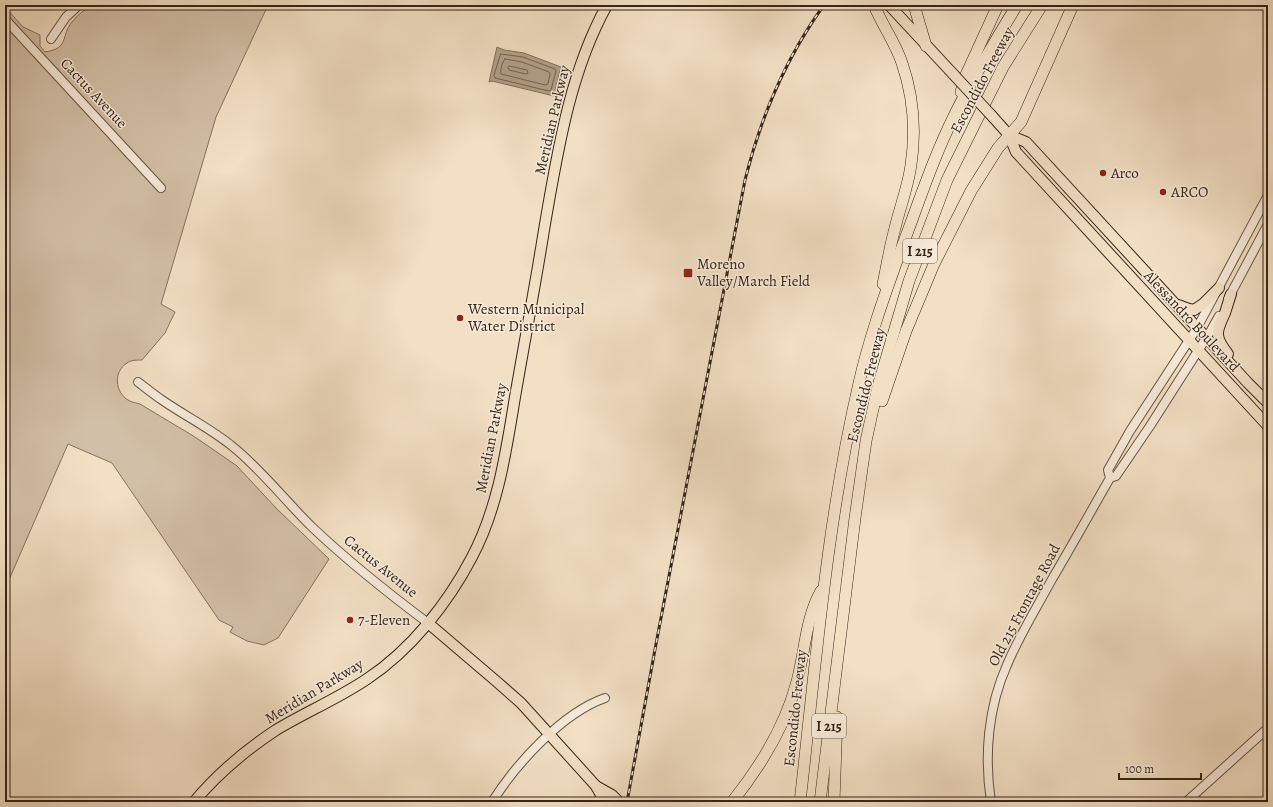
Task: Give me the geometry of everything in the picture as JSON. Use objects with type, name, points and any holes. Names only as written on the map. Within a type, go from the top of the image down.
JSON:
[{"type":"highway","points":[[873,328],[895,226],[911,166],[913,138],[909,90],[902,64],[874,5]]},
{"type":"highway","points":[[914,5],[926,46]]},
{"type":"highway","points":[[954,115],[965,77],[998,5]]},
{"type":"highway","name":"Escondido Freeway","points":[[800,802],[824,585],[843,455],[859,381],[873,328],[929,172],[954,115],[985,57],[1017,5]]},
{"type":"highway","name":"Escondido Freeway","points":[[820,802],[855,518],[866,441],[878,386],[909,281],[947,180],[1003,67],[1042,5]]},
{"type":"highway","points":[[855,518],[884,394],[906,331],[934,264],[971,191],[998,148],[1021,122],[1073,5]]},
{"type":"highway","points":[[732,802],[757,770],[782,724],[796,686],[814,603],[824,585]]},
{"type":"highway","points":[[834,802],[839,650]]},
{"type":"highway","points":[[795,802],[808,734]]},
{"type":"main road","name":"Meridian Parkway","points":[[194,802],[228,766],[255,744],[371,676],[407,646],[421,632],[456,585],[472,557],[487,524],[503,468],[558,156],[570,98],[589,42],[607,5]]},
{"type":"main road","points":[[889,5],[1009,135]]},
{"type":"main road","name":"Alessandro Boulevard","points":[[1009,135],[1026,142],[1257,394],[1268,402]]},
{"type":"main road","name":"Alessandro Boulevard","points":[[1009,135],[1016,152],[1268,426]]},
{"type":"main road","points":[[1174,303],[1194,310],[1203,304],[1219,288]]},
{"type":"main road","points":[[1231,294],[1218,327],[1219,341],[1228,354],[1261,390],[1268,402]]},
{"type":"main road","name":"Cactus Avenue","points":[[428,623],[521,703],[596,786],[612,800]]},
{"type":"street","points":[[50,39],[66,17],[79,5]]},
{"type":"street","name":"Cactus Avenue","points":[[5,19],[161,188]]},
{"type":"street","name":"Old 215 Frontage Road","points":[[1110,478],[1108,470],[1130,431],[1197,328],[1268,194]]},
{"type":"street","name":"Old 215 Frontage Road","points":[[991,802],[987,761],[989,737],[998,690],[1007,665],[1027,625],[1110,478],[1116,476],[1199,351],[1268,224]]},
{"type":"street","name":"Cactus Avenue","points":[[138,382],[161,400],[212,431],[233,446],[249,460],[314,529],[384,589],[428,623]]},
{"type":"street","points":[[492,802],[517,766],[550,735],[574,714],[586,706],[605,698]]},
{"type":"street","points":[[1186,802],[1268,728]]},
{"type":"shaded area","points":[[91,5],[268,5],[216,117],[161,304],[175,312],[165,333],[142,360],[130,361],[122,367],[119,371],[117,382],[120,392],[128,400],[140,404],[195,437],[237,466],[276,508],[329,559],[278,638],[264,645],[247,641],[230,632],[233,627],[219,620],[112,463],[68,444],[5,589],[5,7],[23,27],[40,35],[40,46],[45,52],[58,48],[61,45],[68,27]]},
{"type":"water","points":[[497,47],[504,50],[524,53],[561,67],[554,96],[492,81],[489,82]]},
{"type":"railway","points":[[627,802],[745,180],[751,156],[776,89],[797,46],[824,5]]},
{"type":"place","name":"Arco","points":[[1103,173]]},
{"type":"place","name":"ARCO","points":[[1163,192]]},
{"type":"place","name":"Moreno Valley/March Field","points":[[688,273]]},
{"type":"place","name":"Western Municipal Water District","points":[[460,318]]},
{"type":"place","name":"7-Eleven","points":[[350,620]]}]
